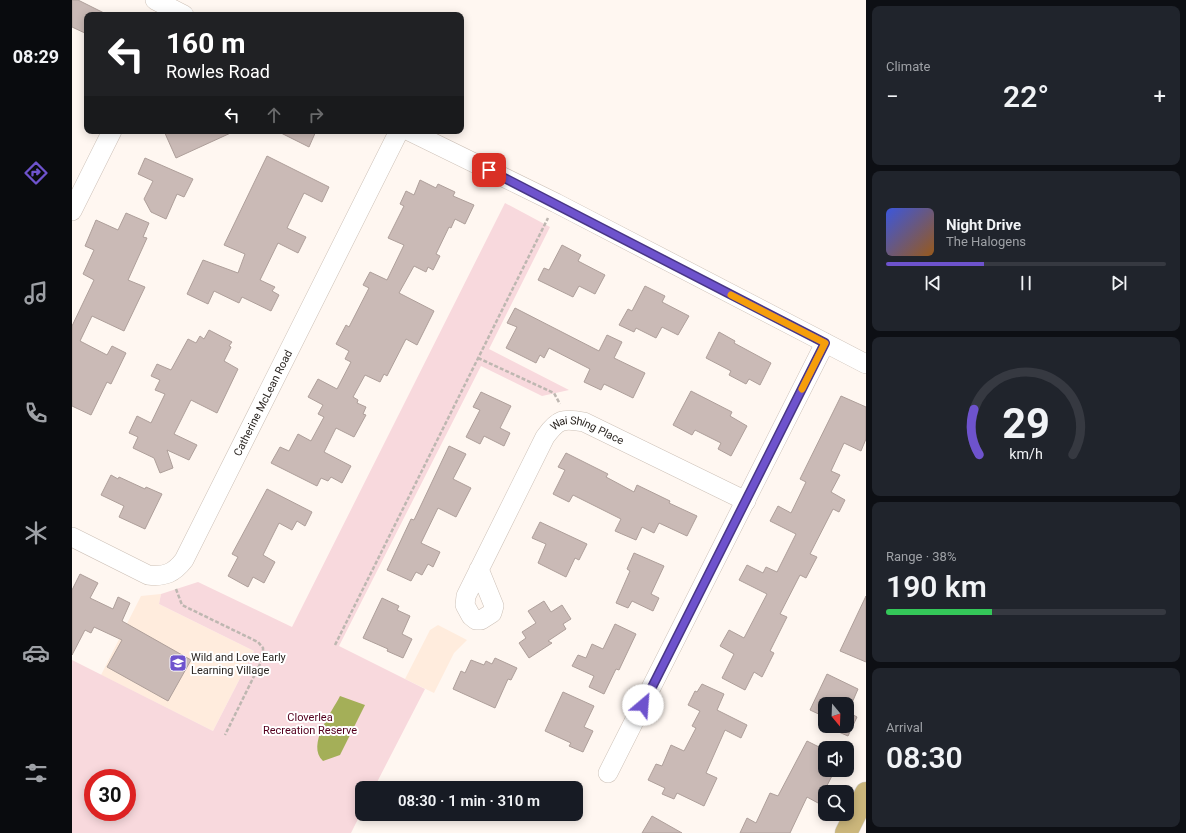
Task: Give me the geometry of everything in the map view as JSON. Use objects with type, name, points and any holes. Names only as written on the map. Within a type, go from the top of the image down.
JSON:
[{"type":"main road","points":[[846,833],[866,793]]},
{"type":"street","points":[[155,0],[174,12]]},
{"type":"street","points":[[72,211],[110,134]]},
{"type":"street","name":"Catherine McLean Road","points":[[72,537],[148,575],[159,576],[170,574],[178,569],[184,560],[397,134]]},
{"type":"street","points":[[415,134],[556,203],[866,364]]},
{"type":"street","points":[[608,773],[825,343]]},
{"type":"street","name":"Wai Shing Place","points":[[479,569],[545,437],[559,421],[566,419],[584,422],[746,501]]},
{"type":"path","points":[[335,645],[549,216]]},
{"type":"path","points":[[478,358],[554,394],[558,398],[566,419]]},
{"type":"path","points":[[174,585],[182,606],[258,642],[263,648],[263,658],[225,735]]},
{"type":"shaded area","name":"Wild and Love Early Learning Village","points":[[161,594],[159,604],[254,651],[213,731],[101,675],[141,596]]},
{"type":"shaded area","points":[[438,625],[467,640],[454,653],[434,693],[405,679],[430,630]]},
{"type":"shaded area","points":[[340,696],[365,705],[340,755],[323,761],[317,746],[319,738],[322,728]]},
{"type":"green space","name":"Cloverlea Recreation Reserve","points":[[505,203],[550,227],[489,349],[569,390],[542,396],[481,366],[339,646],[425,689],[378,781],[355,781],[355,821],[357,821],[351,833],[72,833],[72,660],[213,731],[254,651],[159,604],[161,594],[198,582],[292,627]]},
{"type":"building","points":[[72,0],[78,0],[102,12],[84,12],[84,33],[72,27]]},
{"type":"building","points":[[165,134],[228,134],[176,158]]},
{"type":"building","points":[[283,134],[315,134],[309,147]]},
{"type":"building","points":[[267,156],[329,187],[322,202],[304,193],[287,228],[306,237],[298,253],[278,243],[260,280],[275,287],[272,291],[279,295],[271,311],[242,297],[239,303],[214,291],[208,304],[187,294],[203,260],[238,273],[245,254],[224,245]]},
{"type":"building","points":[[145,158],[193,179],[184,197],[177,194],[166,219],[151,212],[144,199],[153,181],[138,174]]},
{"type":"building","points":[[420,180],[436,188],[438,184],[455,192],[453,196],[474,205],[465,224],[455,219],[451,228],[449,227],[436,254],[440,256],[433,270],[428,267],[426,272],[414,266],[399,293],[434,311],[417,345],[406,339],[387,376],[384,374],[380,382],[365,375],[353,397],[358,400],[357,403],[366,407],[363,414],[366,415],[354,437],[336,428],[324,452],[351,466],[342,483],[331,477],[328,481],[321,478],[317,486],[271,463],[280,447],[289,451],[298,434],[311,441],[324,417],[318,414],[323,405],[308,397],[318,379],[337,389],[351,362],[345,359],[349,351],[336,344],[346,325],[349,327],[369,288],[363,285],[370,272],[387,280],[404,245],[388,238],[404,206],[400,204],[406,191],[414,195]]},
{"type":"building","points":[[126,213],[149,223],[143,237],[147,238],[128,280],[145,287],[124,331],[92,316],[80,341],[107,355],[112,346],[126,353],[111,384],[107,382],[91,415],[72,406],[72,326],[94,280],[83,274],[94,250],[85,246],[96,220],[118,230]]},
{"type":"building","points":[[562,245],[581,255],[578,261],[605,275],[595,294],[579,286],[573,297],[538,280],[544,268],[549,270]]},
{"type":"building","points":[[645,286],[665,296],[662,302],[689,316],[678,335],[662,327],[656,338],[636,328],[634,332],[619,325],[628,309],[632,311]]},
{"type":"building","points":[[515,308],[599,351],[607,335],[622,342],[614,358],[645,373],[633,398],[604,384],[601,390],[584,382],[590,369],[549,348],[544,358],[540,355],[536,363],[506,348],[517,327],[507,323]]},
{"type":"building","points":[[209,330],[232,342],[229,346],[231,347],[224,361],[238,369],[217,413],[191,400],[174,434],[197,445],[189,460],[167,450],[173,468],[160,473],[154,458],[133,448],[138,437],[129,433],[137,416],[151,423],[165,394],[155,390],[160,380],[151,376],[157,364],[171,370],[188,339],[196,343],[200,336],[204,339]]},
{"type":"building","points":[[719,332],[735,341],[734,343],[771,363],[760,385],[749,379],[746,384],[729,375],[731,371],[706,358]]},
{"type":"building","points":[[691,391],[732,412],[730,416],[747,426],[731,456],[718,449],[721,443],[695,430],[692,435],[673,425]]},
{"type":"building","points":[[481,392],[511,406],[500,428],[510,433],[504,446],[484,436],[480,444],[466,437],[480,410],[473,407]]},
{"type":"building","points":[[841,396],[866,407],[866,439],[861,451],[844,443],[831,471],[840,475],[831,492],[845,500],[839,512],[833,509],[810,554],[817,557],[806,578],[800,575],[780,614],[787,617],[770,651],[774,653],[762,677],[754,672],[745,690],[722,678],[734,654],[720,646],[729,630],[744,638],[767,594],[739,580],[747,565],[763,573],[766,567],[777,572],[796,534],[770,521],[778,506],[791,513],[806,482],[800,479]]},
{"type":"building","points":[[449,446],[466,454],[453,479],[471,488],[456,517],[438,508],[421,543],[440,552],[433,567],[428,564],[422,575],[416,572],[411,581],[387,570],[411,519],[414,520]]},
{"type":"building","points":[[566,453],[608,474],[606,477],[634,492],[637,485],[670,501],[669,503],[697,516],[687,536],[659,523],[654,533],[642,527],[636,540],[615,531],[621,519],[573,495],[569,502],[553,494],[565,470],[558,467]]},
{"type":"building","points":[[111,475],[118,479],[119,477],[145,489],[146,487],[162,494],[145,529],[119,517],[124,506],[101,495]]},
{"type":"building","points":[[267,489],[312,512],[305,526],[297,521],[292,530],[279,523],[263,555],[275,562],[264,583],[253,577],[248,587],[228,576],[238,557],[232,554]]},
{"type":"building","points":[[540,522],[587,544],[579,560],[575,558],[566,577],[538,563],[546,544],[532,538]]},
{"type":"building","points":[[634,553],[664,566],[651,594],[659,598],[653,611],[632,601],[628,608],[616,603],[630,571],[627,569]]},
{"type":"building","points":[[80,574],[98,583],[90,598],[113,609],[118,597],[130,603],[122,621],[191,660],[168,701],[107,667],[122,640],[94,627],[91,633],[85,630],[72,655],[72,590]]},
{"type":"building","points":[[866,596],[866,662],[840,651]]},
{"type":"building","points":[[382,598],[399,606],[397,610],[410,616],[402,634],[412,639],[403,658],[387,651],[388,649],[363,638]]},
{"type":"building","points":[[544,601],[551,612],[562,605],[571,619],[563,624],[566,629],[548,641],[552,643],[529,658],[519,643],[526,638],[522,632],[536,623],[528,611]]},
{"type":"building","points":[[615,624],[636,634],[619,670],[616,669],[604,694],[589,687],[594,676],[572,666],[578,655],[586,658],[592,644],[603,649]]},
{"type":"building","points":[[495,658],[517,668],[511,680],[508,679],[495,708],[453,689],[461,671],[465,673],[471,660],[484,665],[486,661],[492,664]]},
{"type":"building","points":[[827,674],[858,689],[854,698],[818,697],[818,714],[810,710]]},
{"type":"building","points":[[702,684],[724,694],[717,710],[747,725],[741,738],[725,730],[706,773],[717,778],[704,806],[677,793],[674,799],[662,794],[665,788],[648,780],[656,764],[662,766],[671,745],[684,751],[696,728],[692,726],[700,711],[688,705],[695,691],[697,692]]},
{"type":"building","points":[[563,692],[594,706],[584,727],[593,731],[583,752],[569,746],[571,743],[545,731]]},
{"type":"building","points":[[854,715],[857,717],[854,723]]},
{"type":"building","points":[[841,733],[849,733],[848,736]]},
{"type":"building","points":[[807,741],[818,746],[818,777],[831,777],[827,785],[818,785],[818,803],[807,797],[790,833],[740,833],[747,818],[756,823],[770,793],[778,796]]},
{"type":"building","points":[[652,816],[682,833],[642,833]]},
{"type":"slow traffic","points":[[731,295],[825,343],[802,389]]},
{"type":"place","name":"Wild and Love Early Learning Village","points":[[178,663]]},
{"type":"route","points":[[489,170],[556,203],[825,343],[643,705]]}]
